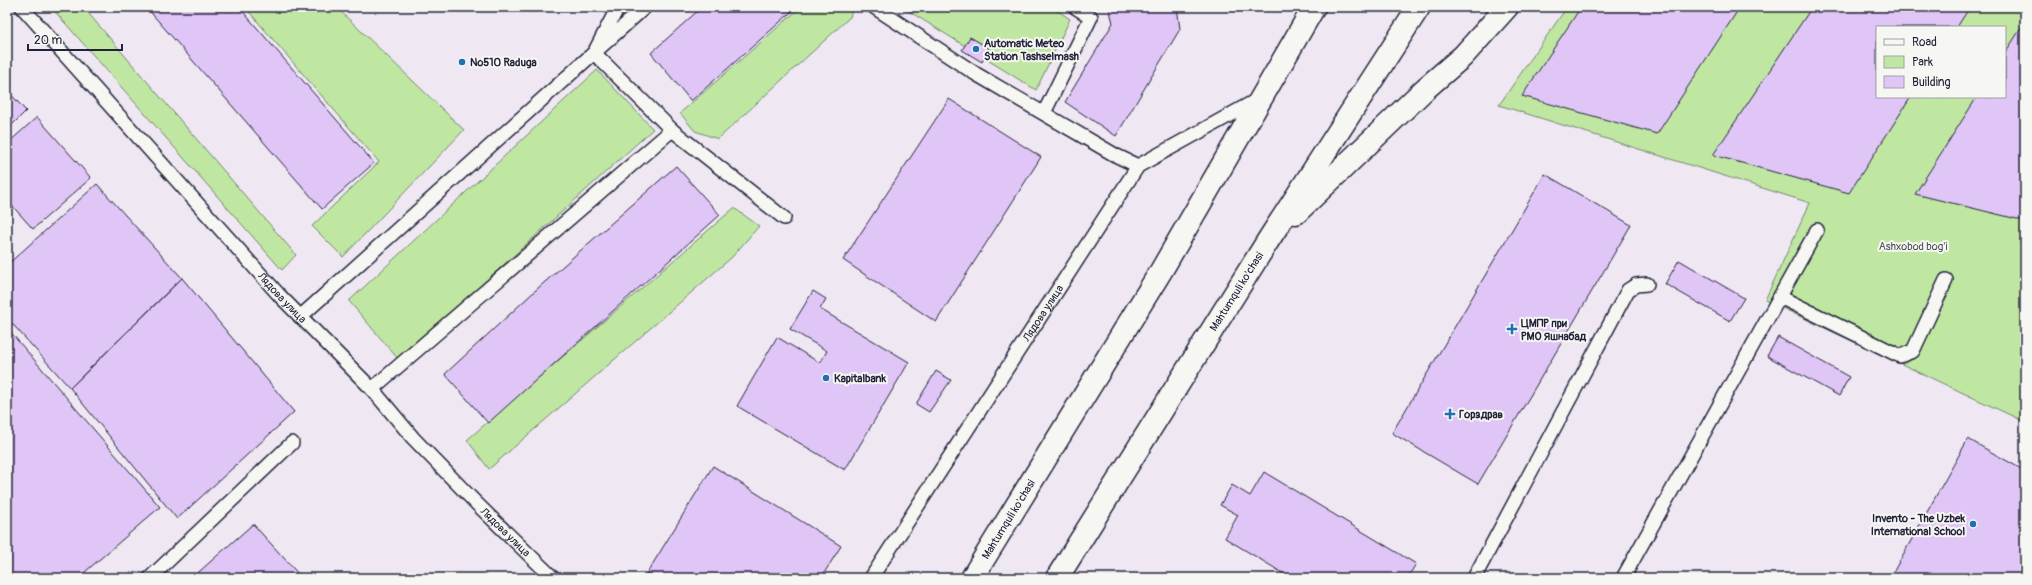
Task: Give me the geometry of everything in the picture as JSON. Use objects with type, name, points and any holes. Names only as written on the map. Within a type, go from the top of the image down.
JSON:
[{"type":"main road","name":"Mahtumquli ko'chasi","points":[[972,578],[1161,271],[1314,7]]},
{"type":"main road","name":"Mahtumquli ko'chasi","points":[[1057,578],[1269,239],[1419,7]]},
{"type":"main road","points":[[1269,239],[1425,89],[1463,56],[1507,7]]},
{"type":"lane","name":"Лядова улица","points":[[22,7],[300,317],[372,389],[424,449],[477,504],[553,578]]},
{"type":"lane","points":[[594,53],[618,7]]},
{"type":"lane","points":[[300,317],[645,7]]},
{"type":"lane","points":[[874,7],[976,74],[1115,155],[1138,166]]},
{"type":"lane","points":[[1044,114],[1091,17],[1075,7]]},
{"type":"lane","points":[[594,53],[672,130],[784,218]]},
{"type":"lane","name":"Лядова улица","points":[[871,578],[1138,166],[1261,99]]},
{"type":"lane","points":[[372,389],[672,130]]},
{"type":"lane","points":[[1623,578],[1817,230]]},
{"type":"lane","points":[[1780,296],[1900,356],[1913,351],[1946,280]]},
{"type":"lane","points":[[1474,578],[1628,290],[1636,285],[1647,284]]},
{"type":"lane","points":[[150,578],[292,443]]},
{"type":"green space","points":[[51,7],[83,7],[296,255],[282,270]]},
{"type":"green space","points":[[245,7],[336,7],[464,130],[343,257],[312,226],[379,162]]},
{"type":"green space","points":[[801,7],[853,7],[850,17],[718,139],[695,131],[680,113]]},
{"type":"green space","points":[[902,7],[1052,7],[1070,19],[1036,90]]},
{"type":"green space","name":"Ashxobod bog'i","points":[[1567,7],[2025,7],[2025,422],[1765,300],[1810,203],[1499,105]]},
{"type":"green space","points":[[597,70],[653,129],[399,360],[349,301]]},
{"type":"green space","points":[[734,208],[759,226],[732,257],[489,469],[467,440]]},
{"type":"building","points":[[146,7],[239,7],[374,163],[322,209]]},
{"type":"building","points":[[702,7],[797,7],[691,101],[651,53]]},
{"type":"building","points":[[1109,7],[1177,7],[1180,29],[1116,136],[1065,102],[1113,23]]},
{"type":"building","points":[[1581,7],[1740,7],[1657,134],[1522,96]]},
{"type":"building","points":[[1812,7],[1970,7],[1958,26],[1876,26],[1876,98],[1910,98],[1849,193],[1713,155]]},
{"type":"building","points":[[2025,22],[2025,221],[1915,194],[1976,98],[2006,98],[2006,51]]},
{"type":"building","name":"Automatic Meteo Station Tashselmash","points":[[970,37],[989,48],[982,62],[962,50]]},
{"type":"building","points":[[7,90],[26,111],[7,130]]},
{"type":"building","points":[[949,99],[1041,157],[936,322],[843,260]]},
{"type":"building","points":[[37,117],[91,178],[33,229],[7,200],[7,144]]},
{"type":"building","points":[[676,166],[720,215],[488,423],[445,374],[537,289]]},
{"type":"building","name":"ЦМПР при РМО Яшнабад","points":[[1545,174],[1631,225],[1478,484],[1392,433]]},
{"type":"building","points":[[97,184],[182,278],[70,388],[7,318],[7,265]]},
{"type":"building","points":[[1679,260],[1744,298],[1730,321],[1665,284]]},
{"type":"building","points":[[182,278],[294,412],[177,519],[70,388]]},
{"type":"building","name":"Kapitalbank","points":[[813,291],[826,299],[820,309],[909,362],[845,470],[737,406],[777,337],[820,363],[827,351],[790,329]]},
{"type":"building","points":[[7,328],[160,507],[78,578],[7,578]]},
{"type":"building","points":[[1778,337],[1849,377],[1839,396],[1767,356]]},
{"type":"building","points":[[936,371],[951,380],[929,412],[916,404]]},
{"type":"building","name":"Invento - The Uzbek International School","points":[[1968,439],[2025,471],[2025,578],[1890,578]]},
{"type":"building","points":[[713,466],[841,546],[821,578],[644,578]]},
{"type":"building","points":[[1264,472],[1416,564],[1407,578],[1291,578],[1225,538],[1238,515],[1220,505],[1232,485],[1250,496]]},
{"type":"building","points":[[253,524],[302,578],[192,578]]},
{"type":"place","name":"Automatic Meteo Station Tashselmash","points":[[976,49]]},
{"type":"place","name":"№510 Raduga","points":[[462,62]]},
{"type":"place","name":"ЦМПР при РМО Яшнабад","points":[[1512,329]]},
{"type":"place","name":"Kapitalbank","points":[[826,378]]},
{"type":"place","name":"Горздрав","points":[[1450,414]]},
{"type":"place","name":"Invento - The Uzbek International School","points":[[1973,524]]}]
